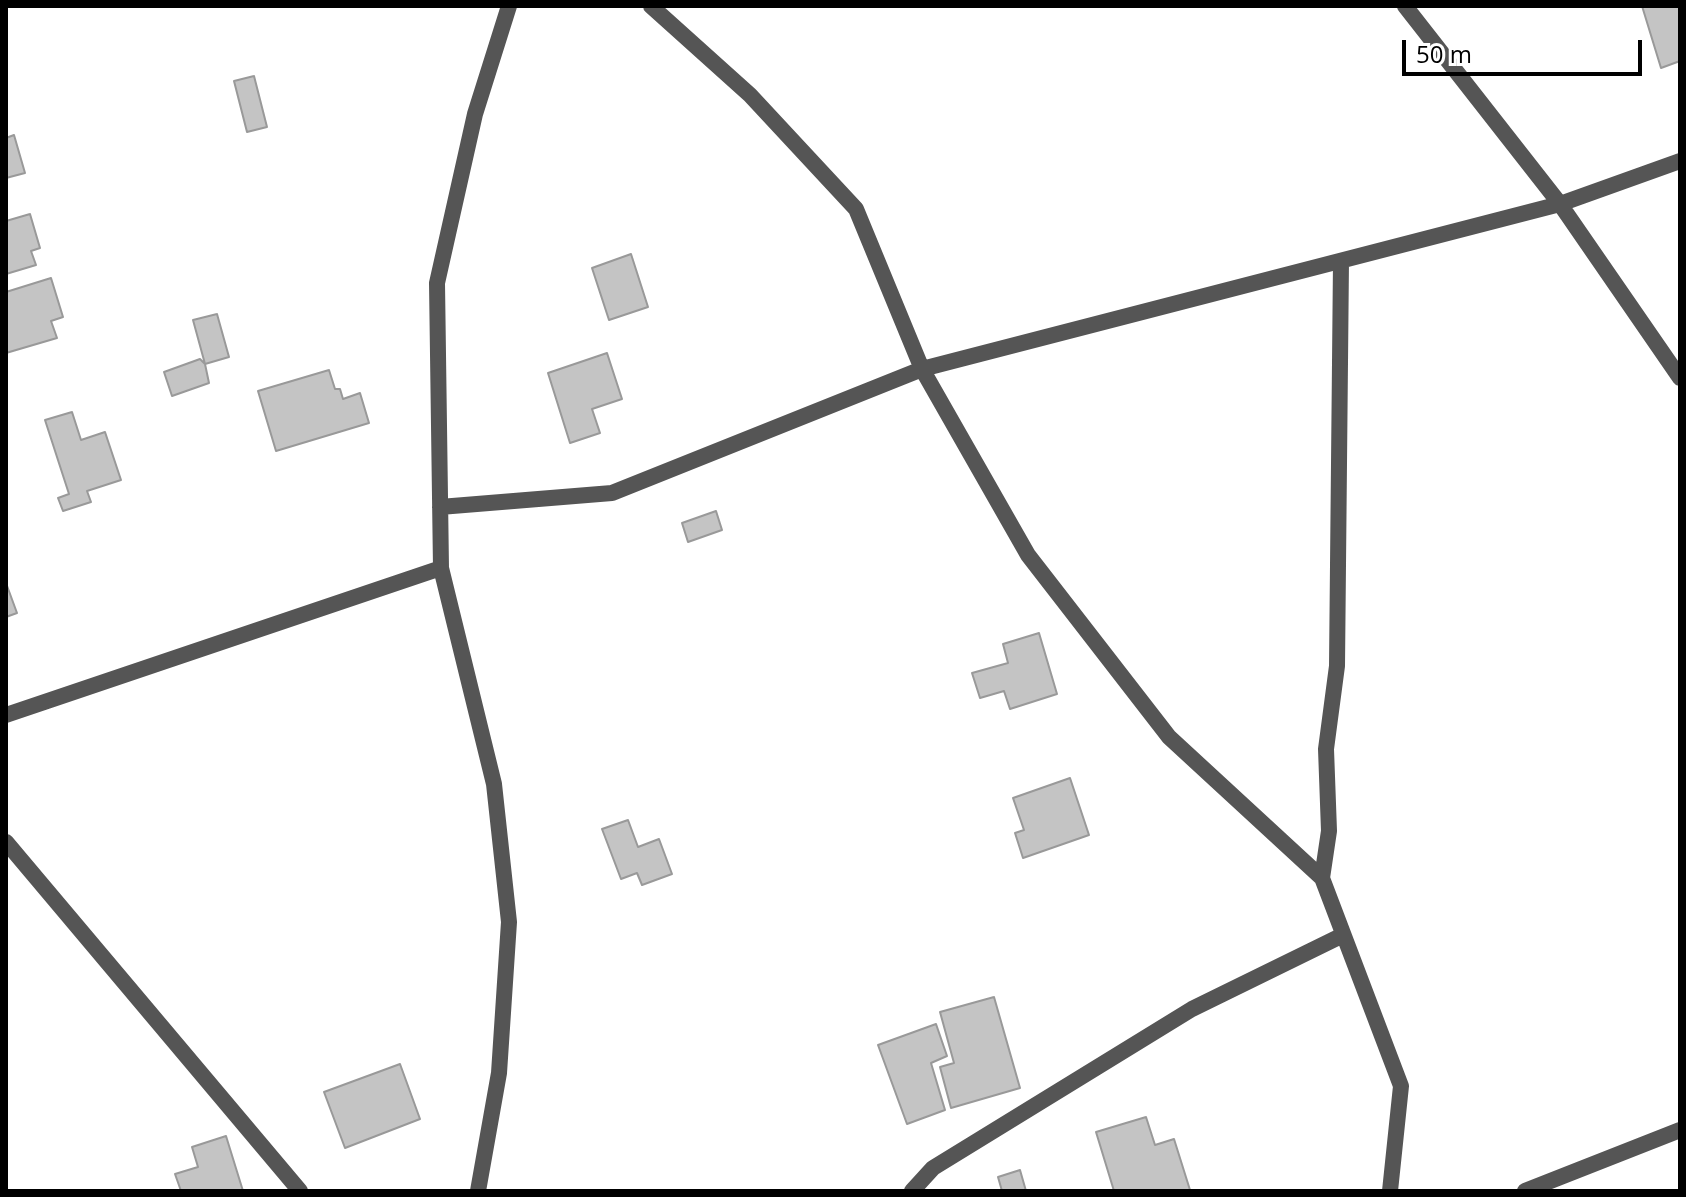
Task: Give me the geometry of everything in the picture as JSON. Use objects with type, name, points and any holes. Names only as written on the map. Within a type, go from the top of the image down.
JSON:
[{"type":"street","points":[[478,1191],[499,1073],[509,922],[494,784],[441,568],[437,283],[475,114],[509,6]]},
{"type":"street","points":[[651,6],[750,95],[856,209],[922,369],[1028,555],[1169,737],[1322,878]]},
{"type":"street","points":[[1405,6],[1560,204],[1680,378]]},
{"type":"street","points":[[440,507],[612,493],[922,369],[1560,204],[1680,161]]},
{"type":"street","points":[[1341,261],[1337,666],[1326,749],[1329,831],[1322,878],[1341,936],[1401,1086],[1390,1191]]},
{"type":"street","points":[[6,715],[441,568]]},
{"type":"street","points":[[6,842],[300,1191]]},
{"type":"street","points":[[912,1191],[933,1168],[1192,1009],[1341,936]]},
{"type":"street","points":[[1525,1191],[1680,1130]]},
{"type":"building","points":[[1642,6],[1680,6],[1680,61],[1661,68]]},
{"type":"building","points":[[254,76],[267,127],[247,132],[234,81]]},
{"type":"building","points":[[14,135],[25,173],[6,178],[6,138]]},
{"type":"building","points":[[30,214],[40,248],[31,251],[36,265],[6,274],[6,221]]},
{"type":"building","points":[[631,254],[648,307],[609,320],[592,268]]},
{"type":"building","points":[[51,278],[63,317],[51,321],[57,338],[6,353],[6,292]]},
{"type":"building","points":[[217,314],[229,357],[205,364],[193,320]]},
{"type":"building","points":[[607,353],[622,399],[592,409],[600,433],[570,443],[548,373]]},
{"type":"building","points":[[200,359],[205,364],[209,383],[172,396],[164,372]]},
{"type":"building","points":[[329,370],[335,389],[340,389],[343,399],[360,393],[369,423],[276,451],[258,391]]},
{"type":"building","points":[[72,412],[81,440],[105,432],[121,480],[87,491],[91,502],[63,511],[58,498],[69,494],[45,420]]},
{"type":"building","points":[[716,511],[722,530],[688,542],[682,523]]},
{"type":"building","points":[[6,583],[17,613],[6,617]]},
{"type":"building","points":[[1039,633],[1057,694],[1010,709],[1004,691],[980,698],[972,673],[1008,663],[1003,644]]},
{"type":"building","points":[[1070,778],[1089,835],[1023,858],[1015,833],[1024,830],[1013,798]]},
{"type":"building","points":[[628,820],[638,847],[659,839],[672,874],[642,885],[637,873],[621,879],[602,829]]},
{"type":"building","points":[[994,997],[1020,1088],[951,1108],[940,1067],[954,1063],[940,1012]]},
{"type":"building","points":[[936,1024],[947,1056],[931,1063],[945,1110],[907,1124],[878,1045]]},
{"type":"building","points":[[400,1064],[420,1119],[345,1148],[324,1092]]},
{"type":"building","points":[[1146,1117],[1155,1145],[1174,1139],[1190,1190],[1114,1191],[1096,1132]]},
{"type":"building","points":[[226,1136],[243,1191],[181,1191],[175,1174],[198,1167],[192,1147]]},
{"type":"building","points":[[1020,1170],[1026,1191],[1002,1191],[998,1177]]}]
